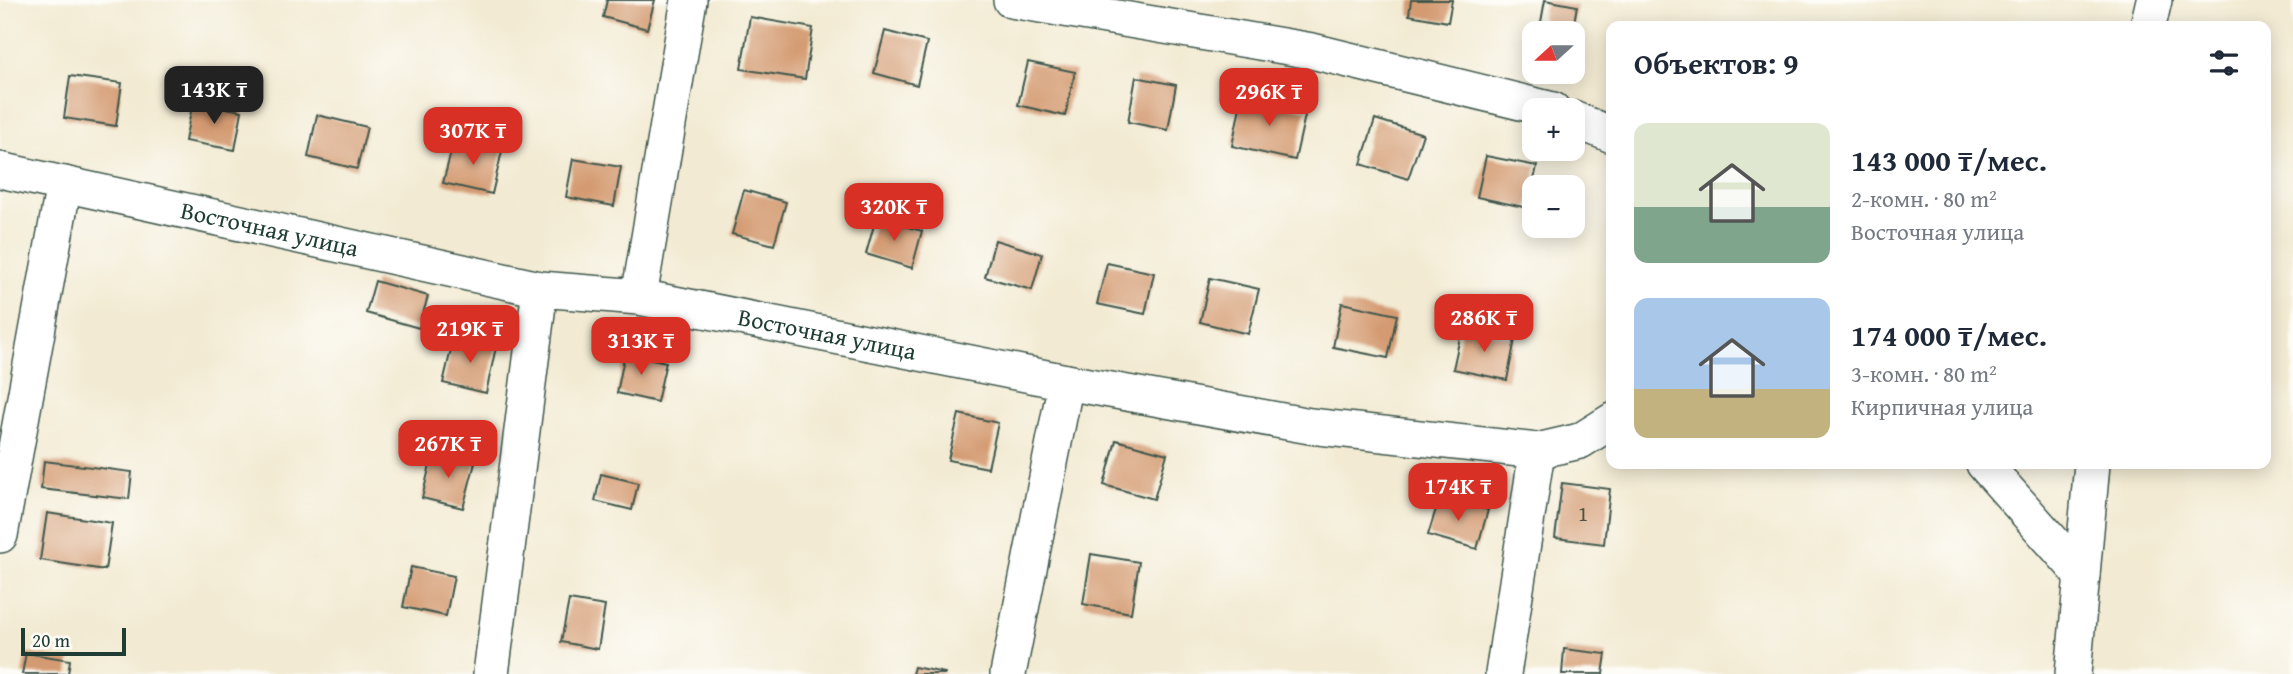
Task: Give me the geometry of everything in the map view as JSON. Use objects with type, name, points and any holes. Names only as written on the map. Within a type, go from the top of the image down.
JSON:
[{"type":"street","points":[[639,297],[689,0]]},
{"type":"street","points":[[1011,0],[1312,51],[1522,102]]},
{"type":"street","points":[[2149,21],[2154,0]]},
{"type":"street","points":[[1585,124],[1606,133]]},
{"type":"street","name":"Восточная улица","points":[[0,170],[540,289],[639,297],[1066,382],[1310,426],[1536,451],[1580,441],[1606,425]]},
{"type":"street","points":[[0,535],[64,184]]},
{"type":"street","points":[[491,674],[540,289]]},
{"type":"street","points":[[1008,674],[1066,382]]},
{"type":"street","points":[[1503,674],[1536,451]]},
{"type":"street","points":[[1988,469],[2082,575]]},
{"type":"street","points":[[2073,674],[2092,469]]},
{"type":"building","points":[[607,0],[655,0],[647,29],[603,17]]},
{"type":"building","points":[[1411,0],[1452,0],[1448,22],[1409,15]]},
{"type":"building","points":[[1545,0],[1577,6],[1574,21],[1541,21]]},
{"type":"building","points":[[750,17],[813,28],[805,79],[741,69]]},
{"type":"building","points":[[885,31],[927,42],[917,85],[874,73]]},
{"type":"building","points":[[1028,62],[1075,72],[1065,116],[1018,105]]},
{"type":"building","points":[[70,76],[122,83],[116,126],[64,118]]},
{"type":"building","points":[[1136,77],[1176,85],[1168,130],[1128,122]]},
{"type":"building","points":[[1242,97],[1306,111],[1295,160],[1232,146]]},
{"type":"building","points":[[193,102],[242,111],[235,150],[185,141]]},
{"type":"building","points":[[317,115],[367,127],[357,169],[308,157]]},
{"type":"building","points":[[1375,119],[1423,134],[1408,179],[1361,164]]},
{"type":"building","points":[[454,140],[502,151],[492,194],[443,183]]},
{"type":"building","points":[[1486,156],[1537,166],[1535,175],[1522,175],[1522,207],[1477,197]]},
{"type":"building","points":[[573,159],[621,167],[614,206],[566,197]]},
{"type":"building","points":[[744,190],[786,202],[774,245],[732,234]]},
{"type":"building","points":[[876,218],[922,231],[912,268],[866,254]]},
{"type":"building","points":[[995,240],[1042,254],[1032,290],[985,277]]},
{"type":"building","points":[[1107,263],[1154,273],[1145,314],[1097,304]]},
{"type":"building","points":[[1210,278],[1259,289],[1248,334],[1200,322]]},
{"type":"building","points":[[375,281],[428,296],[419,328],[366,313]]},
{"type":"building","points":[[1342,303],[1397,315],[1388,358],[1333,347]]},
{"type":"building","points":[[1462,328],[1515,339],[1507,380],[1453,369]]},
{"type":"building","points":[[454,337],[496,347],[486,393],[443,383]]},
{"type":"building","points":[[625,353],[666,362],[657,402],[617,393]]},
{"type":"building","points":[[959,414],[998,423],[988,468],[948,460]]},
{"type":"building","points":[[1116,440],[1167,454],[1154,499],[1104,485]]},
{"type":"building","points":[[433,452],[475,463],[463,508],[422,498]]},
{"type":"building","points":[[44,461],[132,472],[129,499],[41,489]]},
{"type":"building","points":[[601,474],[638,483],[632,510],[595,501]]},
{"type":"building","points":[[1562,483],[1610,489],[1604,544],[1555,538]]},
{"type":"building","points":[[1440,496],[1488,510],[1477,549],[1428,535]]},
{"type":"building","points":[[47,513],[112,523],[105,570],[40,560]]},
{"type":"building","points":[[1091,554],[1139,562],[1131,613],[1083,604]]},
{"type":"building","points":[[411,567],[454,576],[446,616],[403,607]]},
{"type":"building","points":[[569,600],[605,606],[598,649],[561,642]]},
{"type":"building","points":[[1564,649],[1606,654],[1603,674],[1562,674]]},
{"type":"building","points":[[26,653],[70,660],[68,674],[22,674]]},
{"type":"building","points":[[914,667],[945,673],[945,674],[912,674]]}]
